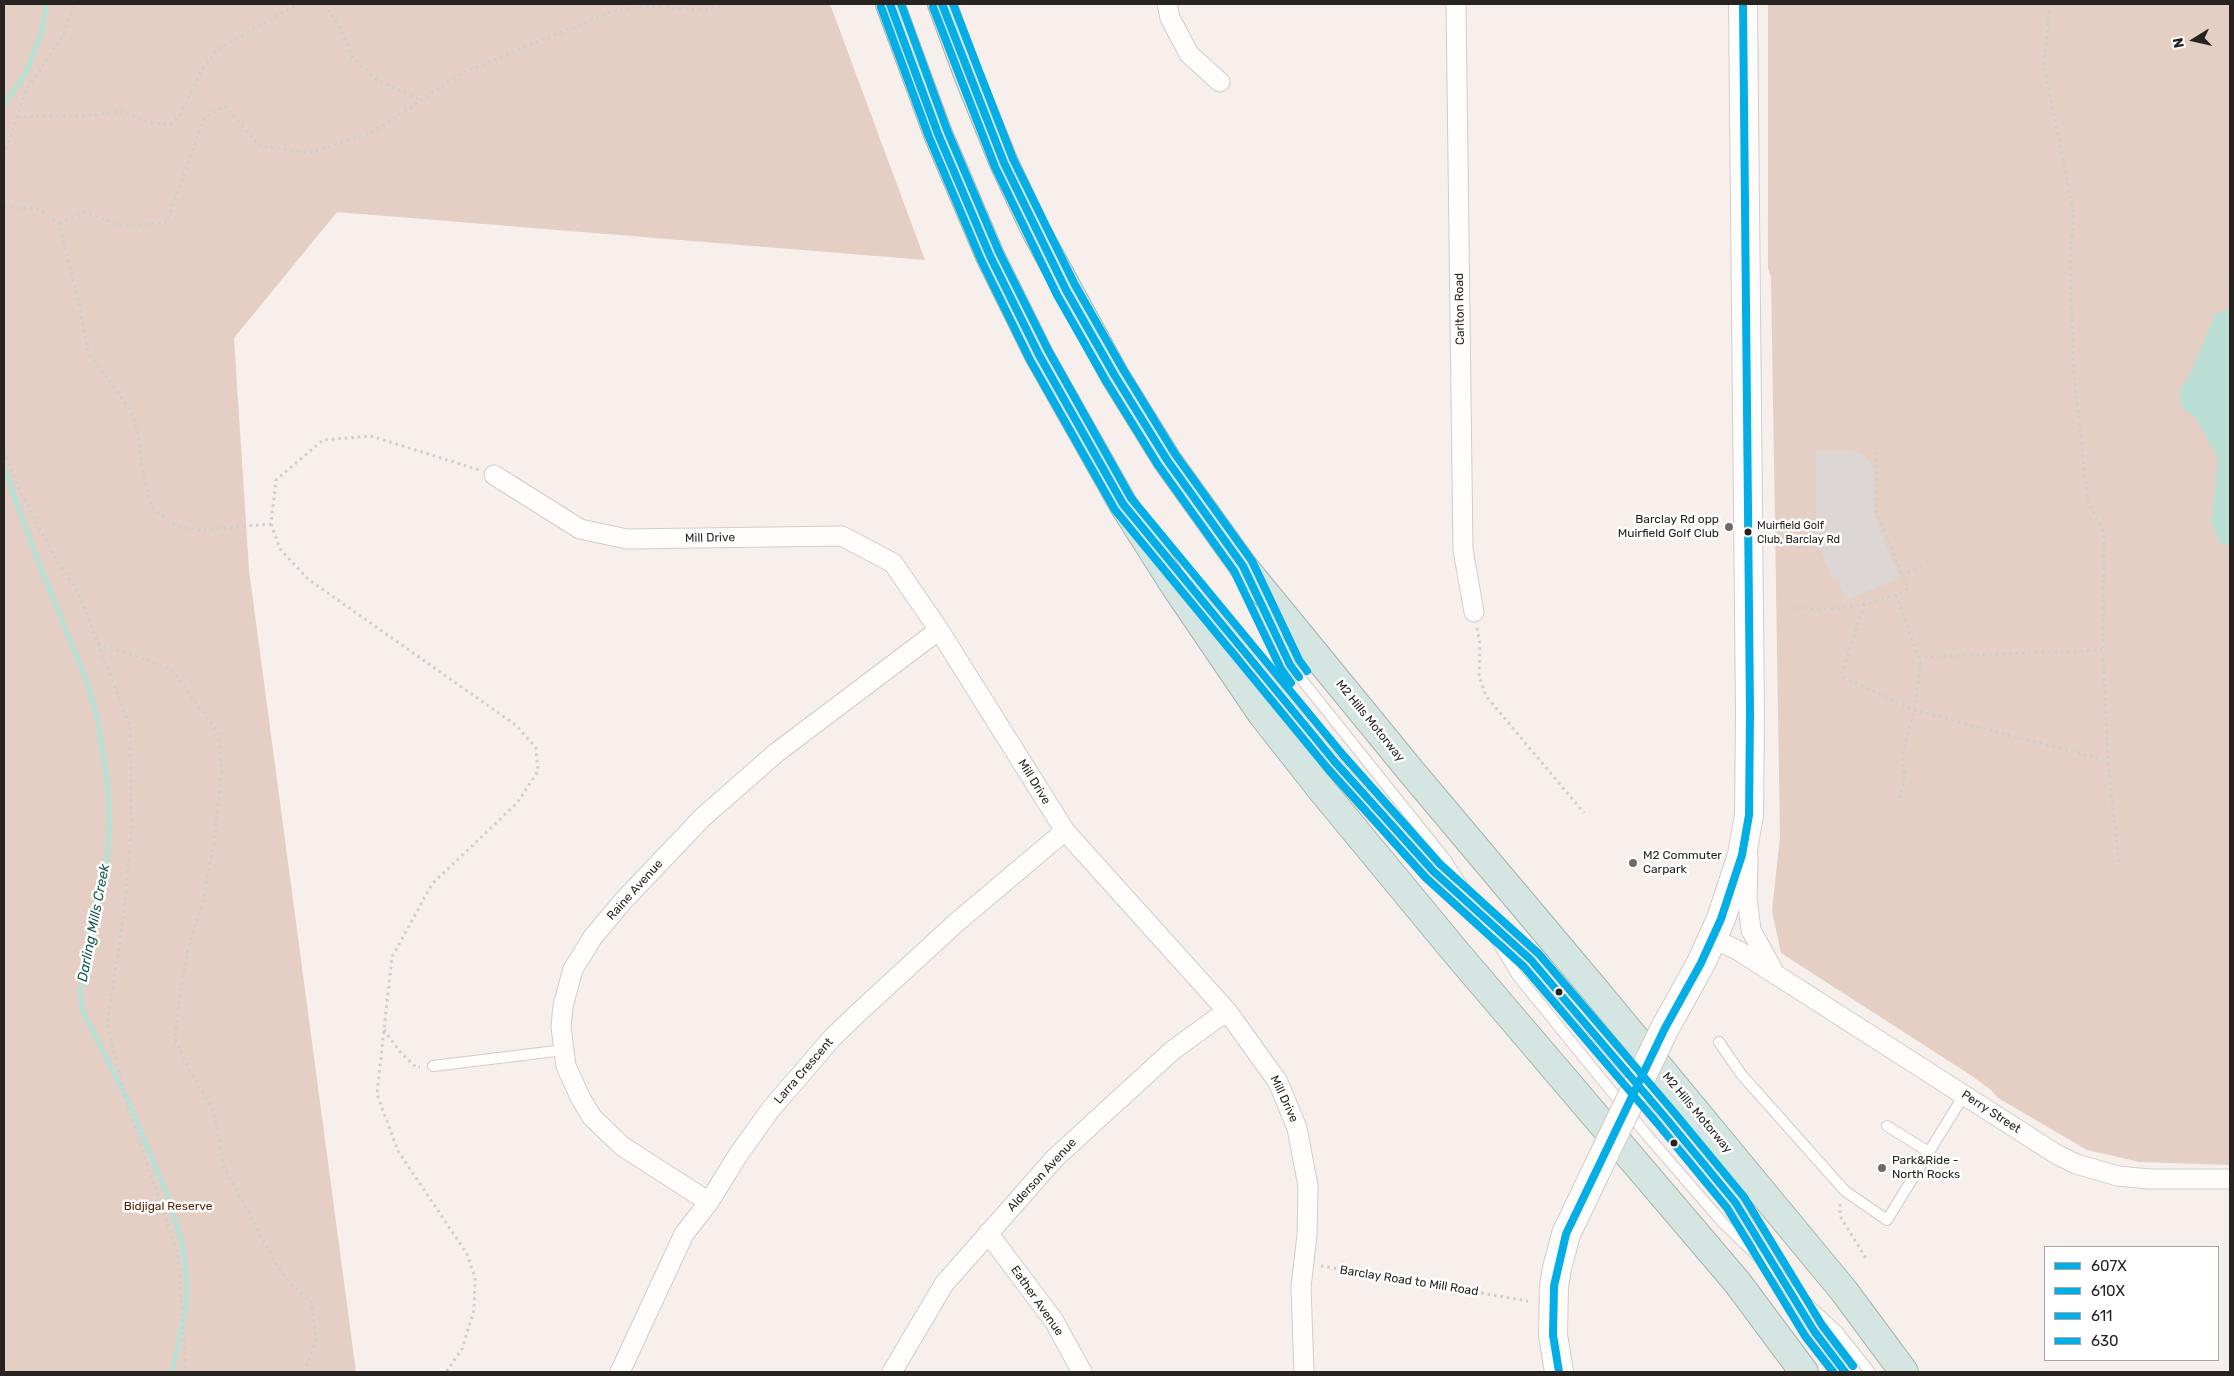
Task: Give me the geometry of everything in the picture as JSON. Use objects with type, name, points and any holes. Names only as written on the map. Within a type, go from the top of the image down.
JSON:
[{"type":"highway","points":[[890,4],[938,134],[990,256],[1039,355],[1124,504],[1175,586],[1274,729],[1430,922],[1737,1282],[1804,1372]]},
{"type":"highway","name":"M2 Hills Motorway","points":[[942,4],[969,78],[1004,163],[1066,290],[1115,376],[1167,460],[1244,566],[1410,770],[1844,1292],[1904,1372]]},
{"type":"main road","points":[[1559,1372],[1553,1334],[1554,1286],[1566,1234],[1665,1028],[1712,938],[1734,884],[1749,815],[1750,713],[1742,4]]},
{"type":"street","points":[[1167,4],[1170,18],[1189,54],[1220,82]]},
{"type":"street","name":"Carlton Road","points":[[1456,4],[1463,550],[1474,612]]},
{"type":"street","name":"Mill Drive","points":[[494,475],[580,529],[627,539],[842,536],[893,563],[939,630],[1065,831],[1228,1011],[1278,1082],[1297,1128],[1308,1186],[1307,1236],[1303,1263],[1301,1321],[1304,1372]]},
{"type":"street","name":"Raine Avenue","points":[[709,1202],[622,1146],[606,1133],[592,1117],[576,1092],[566,1066],[562,1028],[563,1006],[573,969],[593,937],[623,901],[703,817],[776,753],[939,630]]},
{"type":"street","name":"Perry Street","points":[[1749,815],[1748,915],[1757,943],[1776,974]]},
{"type":"street","name":"Larra Crescent","points":[[620,1372],[684,1234],[709,1202],[756,1129],[834,1038],[957,922],[1065,831]]},
{"type":"street","name":"Perry Street","points":[[1712,938],[1739,951],[1776,974],[2056,1154],[2096,1171],[2118,1176],[2149,1179],[2230,1179]]},
{"type":"street","name":"Alderson Avenue","points":[[892,1372],[944,1284],[1055,1158],[1172,1050],[1228,1011]]},
{"type":"street","name":"Eather Avenue","points":[[988,1232],[1054,1321],[1082,1372]]},
{"type":"lane","points":[[1124,504],[1335,762],[1433,871],[1531,960],[1671,1124],[1735,1202],[1814,1330],[1845,1372]]},
{"type":"lane","points":[[1244,566],[1290,665],[1446,860],[1517,975],[1646,1134],[1723,1224],[1838,1332],[1870,1372]]},
{"type":"lane","points":[[1719,1042],[1741,1074],[1845,1191],[1886,1220],[1964,1095]]},
{"type":"lane","points":[[433,1066],[564,1050]]},
{"type":"lane","points":[[1887,1126],[1929,1152]]},
{"type":"path","points":[[4,155],[26,88],[64,34],[74,4]]},
{"type":"path","points":[[17,117],[94,115],[122,111],[147,122],[169,125],[181,114],[202,69],[218,49],[298,4]]},
{"type":"path","points":[[325,4],[344,35],[352,57],[377,80],[422,100]]},
{"type":"path","points":[[59,223],[86,212],[121,226],[167,222],[204,118],[225,106],[260,146],[311,153],[375,131],[462,73],[613,11],[645,6],[708,10],[724,4]]},
{"type":"path","points":[[2048,4],[2044,66],[2074,214],[2070,256],[2076,395],[2088,502],[2104,532],[2103,650],[2108,761],[2120,865]]},
{"type":"path","points":[[4,207],[36,208],[59,223],[79,304],[88,352],[129,408],[138,433],[143,474],[153,510],[176,526],[199,530],[271,524]]},
{"type":"path","points":[[446,1372],[462,1349],[474,1310],[475,1278],[467,1254],[398,1151],[377,1094],[392,957],[432,884],[517,803],[538,772],[536,748],[517,726],[308,579],[280,549],[271,524],[276,480],[323,440],[371,436],[494,475]]},
{"type":"path","points":[[4,451],[19,489],[57,561],[79,594],[130,726],[131,830],[124,914],[107,1025],[128,1108],[178,1255],[186,1372]]},
{"type":"path","points":[[1798,608],[1830,609],[1864,604],[1896,595],[1908,589],[1877,512],[1876,453]]},
{"type":"path","points":[[1902,575],[1924,564]]},
{"type":"path","points":[[1896,595],[1921,665],[1914,710],[1902,757],[1905,777],[1898,801]]},
{"type":"path","points":[[1864,604],[1841,676],[1914,710],[2108,761]]},
{"type":"path","points":[[1474,612],[1480,643],[1479,676],[1486,696],[1584,813]]},
{"type":"path","points":[[98,644],[150,661],[173,671],[218,733],[222,770],[214,842],[204,896],[188,950],[179,1000],[175,1039],[193,1077],[213,1109],[225,1169],[278,1267],[292,1286],[311,1301],[316,1340],[304,1372]]},
{"type":"path","points":[[1918,658],[2103,650]]},
{"type":"path","points":[[384,1030],[416,1067],[433,1066]]},
{"type":"path","points":[[1845,1191],[1839,1208],[1840,1216],[1868,1260]]},
{"type":"path","name":"Barclay Road to Mill Road","points":[[1303,1263],[1528,1301]]},
{"type":"green space","name":"Bidjigal Reserve","points":[[4,4],[830,4],[925,260],[337,212],[234,338],[249,570],[356,1372],[4,1372]]},
{"type":"green space","points":[[1768,4],[2230,4],[2230,1165],[2140,1162],[2087,1150],[1998,1098],[1991,1090],[1972,1076],[1781,953],[1772,911],[1780,837],[1771,277],[1768,268]]},
{"type":"shaded area","points":[[2230,252],[2230,544],[2221,545],[2211,522],[2218,459],[2196,418],[2182,408],[2179,391],[2190,374],[2215,314],[2228,310]]},
{"type":"building","points":[[1816,451],[1853,451],[1865,456],[1870,462],[1874,470],[1874,515],[1899,578],[1846,600],[1838,579],[1833,581],[1816,538]]},
{"type":"waterway","name":"Darling Mills Creek","points":[[4,104],[25,75],[42,31],[46,4]]},
{"type":"waterway","name":"Darling Mills Creek","points":[[4,468],[38,561],[87,682],[98,721],[108,788],[109,835],[105,873],[80,990],[83,1012],[129,1103],[169,1200],[182,1242],[187,1283],[186,1307],[172,1372]]},
{"type":"transit line","name":"607X","points":[[890,4],[938,134],[990,256],[1039,355],[1123,504],[1335,762],[1433,871],[1531,960],[1665,1117],[1735,1202],[1814,1331],[1845,1372]]},
{"type":"transit line","name":"611","points":[[901,4],[947,130],[999,252],[1048,350],[1131,498],[1343,755],[1440,864],[1539,954],[1673,1111],[1744,1197],[1822,1325],[1853,1366]]},
{"type":"transit line","name":"607X","points":[[942,4],[1004,163],[1066,290],[1115,376],[1167,460],[1243,566],[1290,665],[1299,677]]},
{"type":"transit line","name":"611","points":[[953,4],[1013,159],[1075,285],[1124,371],[1175,454],[1252,561],[1299,660],[1307,671]]},
{"type":"transit line","name":"630","points":[[1559,1372],[1553,1335],[1554,1286],[1566,1234],[1665,1028],[1701,963],[1721,919],[1742,855],[1749,815],[1750,713],[1743,4]]},
{"type":"transit line","name":"610X","points":[[881,7],[929,137],[981,260],[1030,360],[1115,510],[1328,769],[1426,878],[1524,967],[1657,1123],[1727,1208],[1805,1336],[1833,1372]]},
{"type":"transit line","name":"610X","points":[[933,7],[995,167],[1057,295],[1106,381],[1158,465],[1234,571],[1281,669],[1291,683]]},
{"type":"place","name":"Barclay Rd opp Muirfield Golf Club","points":[[1729,527]]},
{"type":"place","name":"Muirfield Golf Club, Barclay Rd","points":[[1748,532]]},
{"type":"place","name":"M2 Commuter Carpark","points":[[1633,863]]},
{"type":"place","name":"Park&Ride - North Rocks","points":[[1882,1168]]}]
